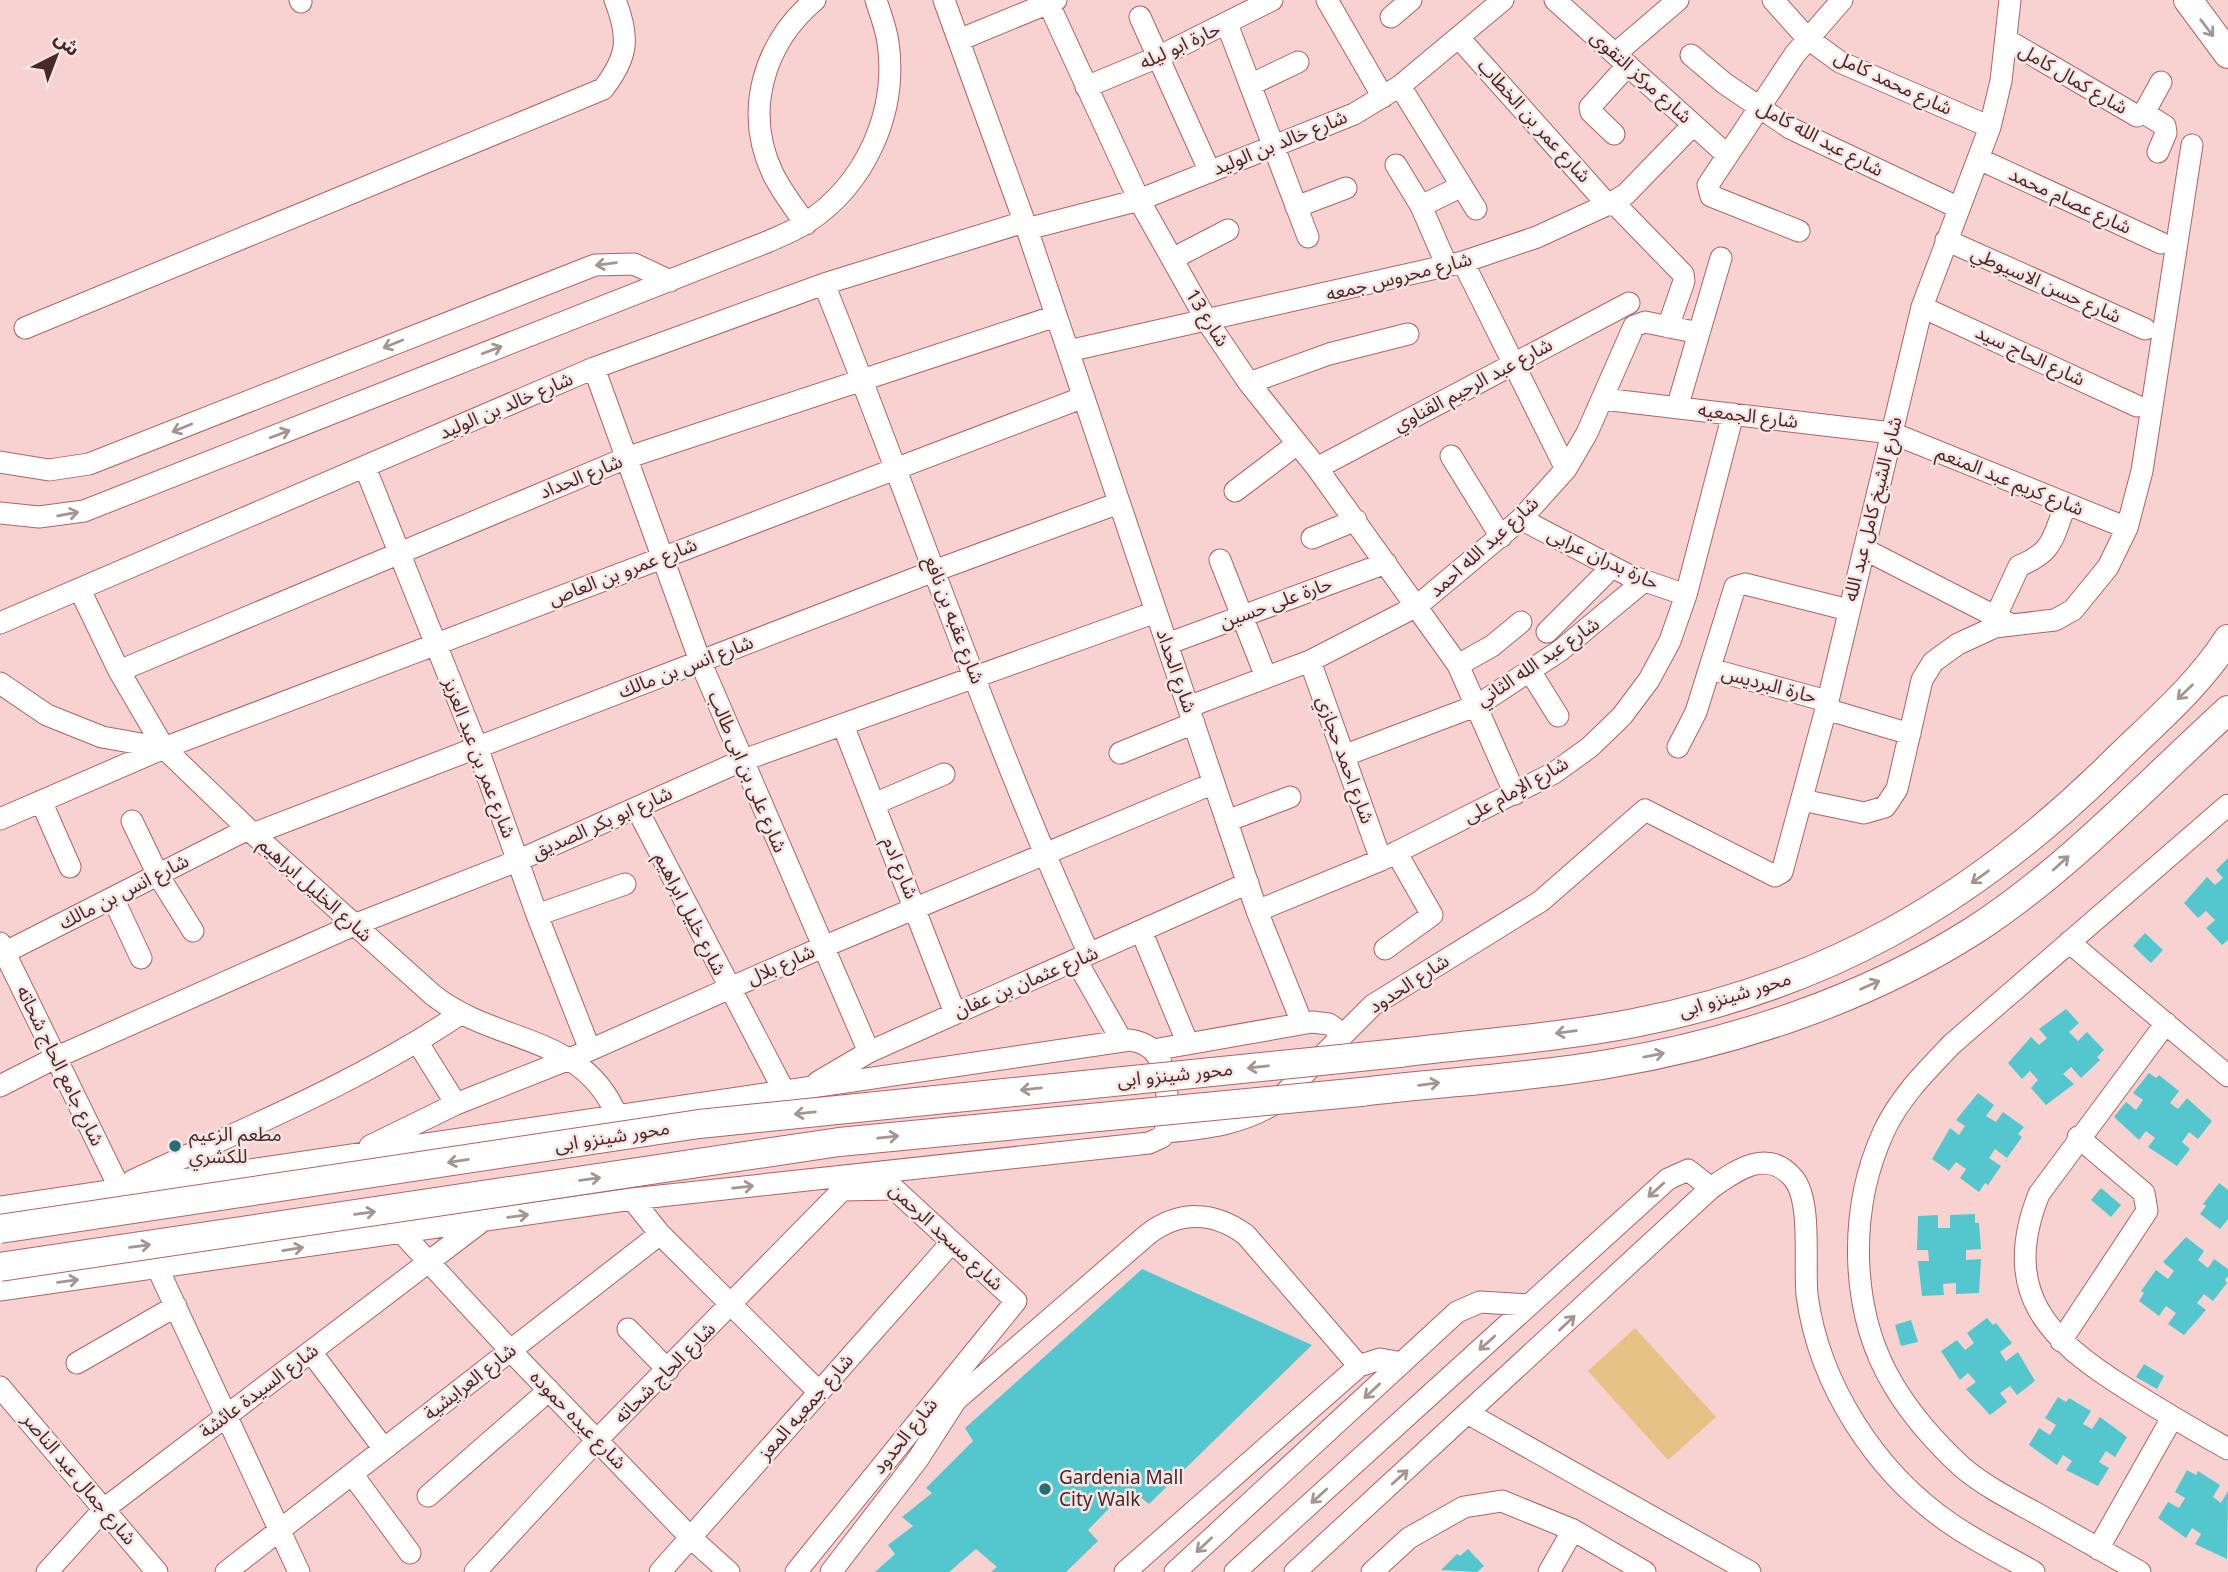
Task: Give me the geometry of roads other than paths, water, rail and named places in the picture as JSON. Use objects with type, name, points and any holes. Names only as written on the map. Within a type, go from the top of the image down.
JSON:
[{"type":"main road","points":[[2188,0],[2228,54]]},
{"type":"main road","name":"محور شينزو ابى","points":[[0,1229],[699,1124],[1399,1053],[1632,1023],[1734,998],[1833,962],[1896,930],[1957,894],[2014,853],[2067,807],[2194,684],[2228,639]]},
{"type":"main road","name":"محور شينزو ابى","points":[[0,1267],[839,1142],[1552,1072],[1662,1054],[1770,1025],[1874,984],[1923,959],[1995,916],[2052,870],[2228,710]]},
{"type":"street","points":[[25,328],[603,89],[620,67],[626,41],[615,0]]},
{"type":"street","points":[[806,224],[773,174],[761,135],[759,115],[762,85],[770,57],[789,25],[815,0]]},
{"type":"street","points":[[0,513],[39,517],[84,511],[670,281],[806,224],[839,197],[864,163],[882,125],[890,83],[888,41],[876,0]]},
{"type":"street","name":"شارع الحداد","points":[[944,0],[1025,225],[1257,911],[1302,1023]]},
{"type":"street","name":"حارة ابو ليله","points":[[1086,87],[1158,57],[1272,0]]},
{"type":"street","points":[[1327,0],[1476,209]]},
{"type":"street","points":[[1391,18],[1411,0]]},
{"type":"street","name":"شارع خالد بن الوليد","points":[[0,623],[594,368],[824,284],[1025,225],[1139,200],[1354,114],[1391,91],[1460,38],[1503,0]]},
{"type":"street","name":"شارع مركز التقوى","points":[[1555,0],[1726,154]]},
{"type":"street","points":[[1614,134],[1591,113],[1590,107],[1622,60],[1678,0]]},
{"type":"street","name":"شارع محمد كامل","points":[[1773,0],[1807,38],[1858,71],[1990,127]]},
{"type":"street","points":[[1799,231],[1711,195],[1708,185],[1726,154],[1807,38],[1842,0]]},
{"type":"street","name":"شارع الشيخ كامل عبد الله","points":[[1645,810],[1775,876],[1787,864],[1922,307],[1990,127],[2007,40],[2010,0]]},
{"type":"street","points":[[959,40],[1050,1]]},
{"type":"street","name":"شارع 13","points":[[1050,1],[1086,87],[1139,200],[1207,321],[1249,383],[1356,520],[1458,665],[1478,705],[1515,794]]},
{"type":"street","points":[[1140,17],[1210,172]]},
{"type":"street","points":[[1227,24],[1308,237]]},
{"type":"street","name":"شارع عمر بن الخطاب","points":[[1460,38],[1611,204],[1683,274],[1684,281],[1668,327]]},
{"type":"street","name":"شارع كمال كامل","points":[[2007,40],[2137,116],[2144,113],[2161,82]]},
{"type":"street","name":"شارع عبد الله كامل","points":[[1691,55],[1758,108],[1823,145],[1959,208]]},
{"type":"street","points":[[1250,85],[1298,62]]},
{"type":"street","points":[[2144,113],[2165,126],[2166,133],[2158,152]]},
{"type":"street","name":"شارع محروس جمعه","points":[[1068,351],[1455,264],[1537,237],[1611,204],[1693,125]]},
{"type":"street","points":[[1864,549],[2004,620],[2055,620],[2073,610],[2108,567],[2127,528],[2142,471],[2192,145]]},
{"type":"street","name":"شارع عصام محمد","points":[[1979,159],[2161,243]]},
{"type":"street","points":[[1396,165],[1514,364],[1566,469]]},
{"type":"street","points":[[1421,206],[1462,186]]},
{"type":"street","points":[[1296,207],[1346,188]]},
{"type":"street","points":[[1172,259],[1228,230]]},
{"type":"street","name":"شارع حسن الاسيوطي","points":[[1947,240],[2145,329]]},
{"type":"street","points":[[1677,408],[1721,258]]},
{"type":"street","points":[[0,462],[49,470],[89,464],[595,265],[634,264],[670,281]]},
{"type":"street","name":"شارع عقبه بن نافع","points":[[824,284],[898,469],[934,571],[1083,957],[1122,1041]]},
{"type":"street","name":"شارع عبد الرحيم القناوي","points":[[1317,468],[1629,303]]},
{"type":"street","name":"شارع الحاج سيد","points":[[1922,307],[2137,406]]},
{"type":"street","name":"شارع الحداد","points":[[119,671],[626,458],[1056,316]]},
{"type":"street","name":"شارع عبد الله احمد","points":[[1120,753],[1266,677],[1310,661],[1417,606],[1521,519],[1566,469],[1603,399],[1634,326],[1644,322],[1699,333]]},
{"type":"street","points":[[1249,383],[1303,362],[1408,334]]},
{"type":"street","name":"شارع على بن ابى طالب","points":[[594,368],[700,661],[869,1052]]},
{"type":"street","name":"شارع عمرو بن العاص","points":[[0,819],[164,748],[1084,397]]},
{"type":"street","name":"شارع الجمعيه","points":[[1603,399],[1892,433]]},
{"type":"street","name":"شارع الإمام على","points":[[1257,911],[1388,856],[1515,794],[1554,773],[1590,747],[1622,716],[1649,680],[1670,641],[1686,595],[1733,414]]},
{"type":"street","name":"شارع كريم عبد المنعم","points":[[1892,433],[2127,528]]},
{"type":"street","points":[[1236,491],[1297,444]]},
{"type":"street","points":[[1451,456],[1501,537]]},
{"type":"street","name":"شارع عمر بن عبد العزيز","points":[[365,467],[477,747],[537,915],[581,1054]]},
{"type":"street","name":"شارع انس بن مالك","points":[[2,950],[251,832],[1119,503]]},
{"type":"street","points":[[1802,800],[1864,813],[1885,807],[1897,789],[1922,680],[1933,662],[2004,620],[2019,566],[2037,560],[2047,550],[2066,504]]},
{"type":"street","name":"حارة بدران عرابى","points":[[1521,519],[1612,567],[1686,595]]},
{"type":"street","points":[[1312,538],[1356,520]]},
{"type":"street","points":[[1220,560],[1266,677]]},
{"type":"street","name":"حارة على حسين","points":[[1167,644],[1386,562]]},
{"type":"street","points":[[1547,632],[1612,567]]},
{"type":"street","name":"شارع عبد الله الثاني","points":[[1343,756],[1478,705],[1590,628],[1644,581]]},
{"type":"street","points":[[1678,747],[1696,712],[1735,587],[1745,584],[1849,610]]},
{"type":"street","name":"شارع الخليل ابراهيم","points":[[80,590],[119,671],[164,748],[251,832],[433,995],[460,1014],[581,1054],[604,1089],[617,1116]]},
{"type":"street","name":"شارع ابو بكر الصديق","points":[[0,1086],[57,1057],[354,925],[517,860],[741,761],[1156,612]]},
{"type":"street","points":[[1458,665],[1492,646],[1521,622]]},
{"type":"street","name":"شارع احمد حجازي","points":[[1310,661],[1343,756],[1388,856],[1432,915],[1385,949]]},
{"type":"street","name":"حارة البرديس","points":[[1710,669],[1910,734]]},
{"type":"street","points":[[1530,671],[1558,716]]},
{"type":"street","points":[[0,683],[47,715],[102,737],[164,748]]},
{"type":"street","name":"شارع ادم","points":[[843,725],[955,1013]]},
{"type":"street","points":[[874,804],[944,774]]},
{"type":"street","name":"شارع بلال","points":[[351,1155],[456,1104],[581,1054],[823,947],[1214,783]]},
{"type":"street","points":[[1227,821],[1290,797]]},
{"type":"street","points":[[41,801],[70,867]]},
{"type":"street","points":[[2140,1572],[2009,1498],[1964,1469],[1926,1431],[1893,1386],[1872,1337],[1861,1287],[1858,1234],[1867,1179],[1880,1142],[1913,1085],[1952,1044],[2228,805]]},
{"type":"street","name":"شارع خليل ابراهيم","points":[[637,809],[728,989],[784,1091]]},
{"type":"street","name":"شارع الحدود","points":[[0,1290],[632,1199],[1150,1143],[1166,1132],[1218,1127],[1257,1114],[1290,1091],[1343,1034],[1384,997],[1541,901],[1645,810]]},
{"type":"street","points":[[132,821],[158,875],[193,931]]},
{"type":"street","points":[[537,915],[625,884]]},
{"type":"street","name":"شارع عثمان بن عفان","points":[[808,1087],[869,1052],[1248,884]]},
{"type":"street","points":[[113,898],[141,958]]},
{"type":"street","points":[[1142,933],[1188,1044]]},
{"type":"street","points":[[2069,942],[2228,1076]]},
{"type":"street","name":"شارع جامع الحاج شحاته","points":[[2,950],[57,1057],[119,1188]]},
{"type":"street","points":[[119,1188],[328,1090],[418,1042],[460,1014]]},
{"type":"street","points":[[1153,1050],[1302,1023],[1321,1022],[1343,1034]]},
{"type":"street","points":[[2166,1023],[2039,1194],[2029,1219],[2025,1245],[2026,1272],[2032,1297],[2044,1321],[2061,1341],[2092,1367],[2172,1418],[2228,1449]]},
{"type":"street","points":[[0,1207],[1122,1041],[1139,1042],[1153,1050],[1162,1065],[1169,1119],[1166,1132]]},
{"type":"street","points":[[418,1042],[456,1104]]},
{"type":"street","points":[[2061,1341],[2147,1211],[2144,1193],[2078,1138]]},
{"type":"street","points":[[1295,1572],[1711,1188],[1740,1168],[1760,1161],[1779,1165],[1796,1181],[1802,1202],[1810,1309],[1822,1353],[1843,1403],[1872,1449],[1908,1489],[1950,1523],[2034,1572]]},
{"type":"street","points":[[1235,1572],[1674,1174],[1681,1171],[1695,1172],[1711,1188]]},
{"type":"street","name":"شارع مسجد الرحمن","points":[[867,1174],[894,1189],[1016,1301]]},
{"type":"street","name":"شارع الحاج شحاته","points":[[475,1572],[598,1439],[732,1306],[842,1190],[867,1174]]},
{"type":"street","points":[[842,1190],[894,1189]]},
{"type":"street","points":[[632,1199],[660,1234],[819,1392]]},
{"type":"street","points":[[831,1572],[918,1458],[947,1411],[966,1390],[1147,1235],[1173,1219],[1204,1216],[1234,1226],[1247,1235],[1359,1366]]},
{"type":"street","name":"شارع السيدة عائشة","points":[[47,1572],[104,1509],[483,1221]]},
{"type":"street","name":"شارع عبده حموده","points":[[402,1233],[690,1537],[729,1572]]},
{"type":"street","name":"شارع العرايشية","points":[[226,1572],[660,1234]]},
{"type":"street","name":"شارع جمعيه المعز","points":[[660,1572],[952,1242]]},
{"type":"street","points":[[158,1269],[228,1414],[299,1572]]},
{"type":"street","points":[[1175,1572],[1468,1305],[1493,1300],[1528,1305]]},
{"type":"street","name":"شارع الحدود","points":[[796,1572],[1016,1301]]},
{"type":"street","points":[[77,1363],[176,1306]]},
{"type":"street","points":[[628,1329],[668,1370]]},
{"type":"street","points":[[311,1352],[384,1449]]},
{"type":"street","points":[[1125,1572],[1359,1366],[1380,1359],[1402,1363]]},
{"type":"street","name":"شارع جمال عبد الناصر","points":[[0,1387],[157,1572]]},
{"type":"street","points":[[428,1496],[549,1390]]},
{"type":"street","points":[[1468,1414],[1750,1572]]},
{"type":"street","points":[[2098,1549],[2172,1418]]},
{"type":"street","points":[[352,1474],[411,1553]]},
{"type":"street","points":[[1372,1572],[1409,1538],[1464,1507],[1502,1501],[1573,1530],[1645,1572]]},
{"type":"street","points":[[1549,1572],[1573,1530]]},
{"type":"place","name":"مطعم الزعيم للكشري","points":[[175,1146]]},
{"type":"place","name":"Gardenia Mall City Walk","points":[[1045,1489]]}]
